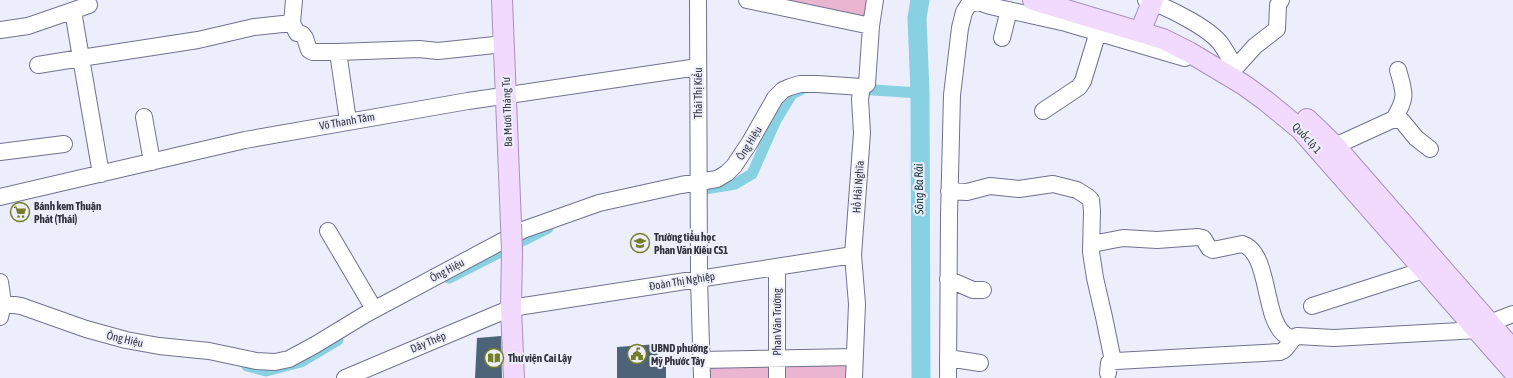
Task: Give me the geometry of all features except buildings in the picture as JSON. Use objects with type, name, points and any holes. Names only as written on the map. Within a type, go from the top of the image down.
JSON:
[{"type":"main road","name":"Ba Mươi Tháng Tư","points":[[502,0],[512,252],[511,308]]},
{"type":"main road","name":"Quốc lộ 1","points":[[1033,0],[1163,39],[1189,52],[1231,66],[1266,101],[1300,129],[1424,270],[1484,326],[1513,350]]},
{"type":"main road","name":"Quốc lộ 1","points":[[1072,0],[1144,22],[1196,45],[1270,89],[1302,114],[1335,146],[1484,326],[1513,371]]},
{"type":"main road","points":[[1144,22],[1150,1]]},
{"type":"main road","points":[[511,308],[514,378]]},
{"type":"street","points":[[294,0],[292,23],[297,33],[302,34],[305,38],[309,50],[313,52],[419,49],[438,51],[504,44]]},
{"type":"street","name":"Thái Thị Kiểu","points":[[698,0],[700,279]]},
{"type":"street","points":[[747,0],[871,26]]},
{"type":"street","name":"Hồ Hải Nghĩa","points":[[854,378],[858,304],[853,255],[862,134],[861,93],[868,84],[871,26],[875,0]]},
{"type":"street","points":[[1231,66],[1277,29],[1278,5],[1281,0]]},
{"type":"street","points":[[1150,1],[1190,21],[1213,36],[1221,44],[1231,66]]},
{"type":"street","points":[[948,378],[949,191],[952,95],[960,28],[964,12],[969,4],[978,2],[1098,32],[1166,51],[1231,66]]},
{"type":"street","points":[[0,30],[28,26],[89,5]]},
{"type":"street","points":[[1002,38],[1009,10]]},
{"type":"street","points":[[73,11],[101,174]]},
{"type":"street","points":[[38,65],[198,40],[254,28],[292,23]]},
{"type":"street","points":[[1043,111],[1079,86],[1083,81],[1098,32]]},
{"type":"street","points":[[338,52],[348,121]]},
{"type":"street","name":"Võ Thanh Tâm","points":[[0,197],[245,140],[348,121],[698,67]]},
{"type":"street","points":[[1394,119],[1405,94],[1398,70]]},
{"type":"street","name":"Ông Hiệu","points":[[1,308],[21,306],[86,329],[126,340],[159,346],[209,351],[266,362],[281,361],[295,356],[374,309],[523,230],[598,203],[699,184],[716,179],[727,173],[734,166],[750,142],[775,98],[783,90],[800,84],[817,84],[861,93]]},
{"type":"street","points":[[144,117],[152,162]]},
{"type":"street","points":[[1335,146],[1394,119],[1402,121],[1416,138],[1430,149]]},
{"type":"street","points":[[0,152],[64,144]]},
{"type":"street","points":[[949,191],[967,192],[990,186],[1019,189],[1053,184],[1077,190],[1085,194],[1091,200],[1094,278],[1104,317],[1111,367],[1280,352],[1283,351],[1292,339],[1300,336],[1334,338],[1484,326],[1513,314]]},
{"type":"street","points":[[328,231],[374,309]]},
{"type":"street","points":[[1092,244],[1123,238],[1157,240],[1198,237],[1204,238],[1209,248],[1213,250],[1224,249],[1242,244],[1246,245],[1254,253],[1262,271],[1276,323],[1283,334],[1292,339]]},
{"type":"street","name":"Đoàn Thị Nghiệp","points":[[511,308],[853,255]]},
{"type":"street","name":"Phan Văn Trường","points":[[777,267],[777,378]]},
{"type":"street","points":[[1312,306],[1424,270]]},
{"type":"street","points":[[700,279],[702,378]]},
{"type":"street","points":[[948,279],[973,290],[983,290]]},
{"type":"street","points":[[0,282],[1,308]]},
{"type":"street","name":"Dây Thép","points":[[345,378],[511,308]]},
{"type":"street","points":[[701,360],[777,360],[855,357]]},
{"type":"street","points":[[948,358],[980,362]]},
{"type":"shaded area","points":[[770,0],[879,0],[873,25]]},
{"type":"shaded area","points":[[855,357],[854,378],[702,378],[701,360]]},
{"type":"waterway","name":"Sông Ba Rài","points":[[920,0],[917,18],[920,93],[921,378]]},
{"type":"waterway","points":[[705,189],[735,184],[752,174],[776,120],[792,94],[804,88]]},
{"type":"waterway","points":[[858,89],[920,93]]},
{"type":"waterway","points":[[449,278],[548,228]]},
{"type":"waterway","points":[[247,366],[266,371],[301,362],[338,340]]},
{"type":"place","name":"Bánh kem Thuận Phát (Thái)","points":[[20,212]]},
{"type":"place","name":"Trường tiểu học Phan Văn Kiêu CS1","points":[[640,243]]},
{"type":"place","name":"UBND phường Mỹ Phước Tây","points":[[637,354]]},
{"type":"place","name":"Thư viện Cai Lậy","points":[[494,358]]}]
